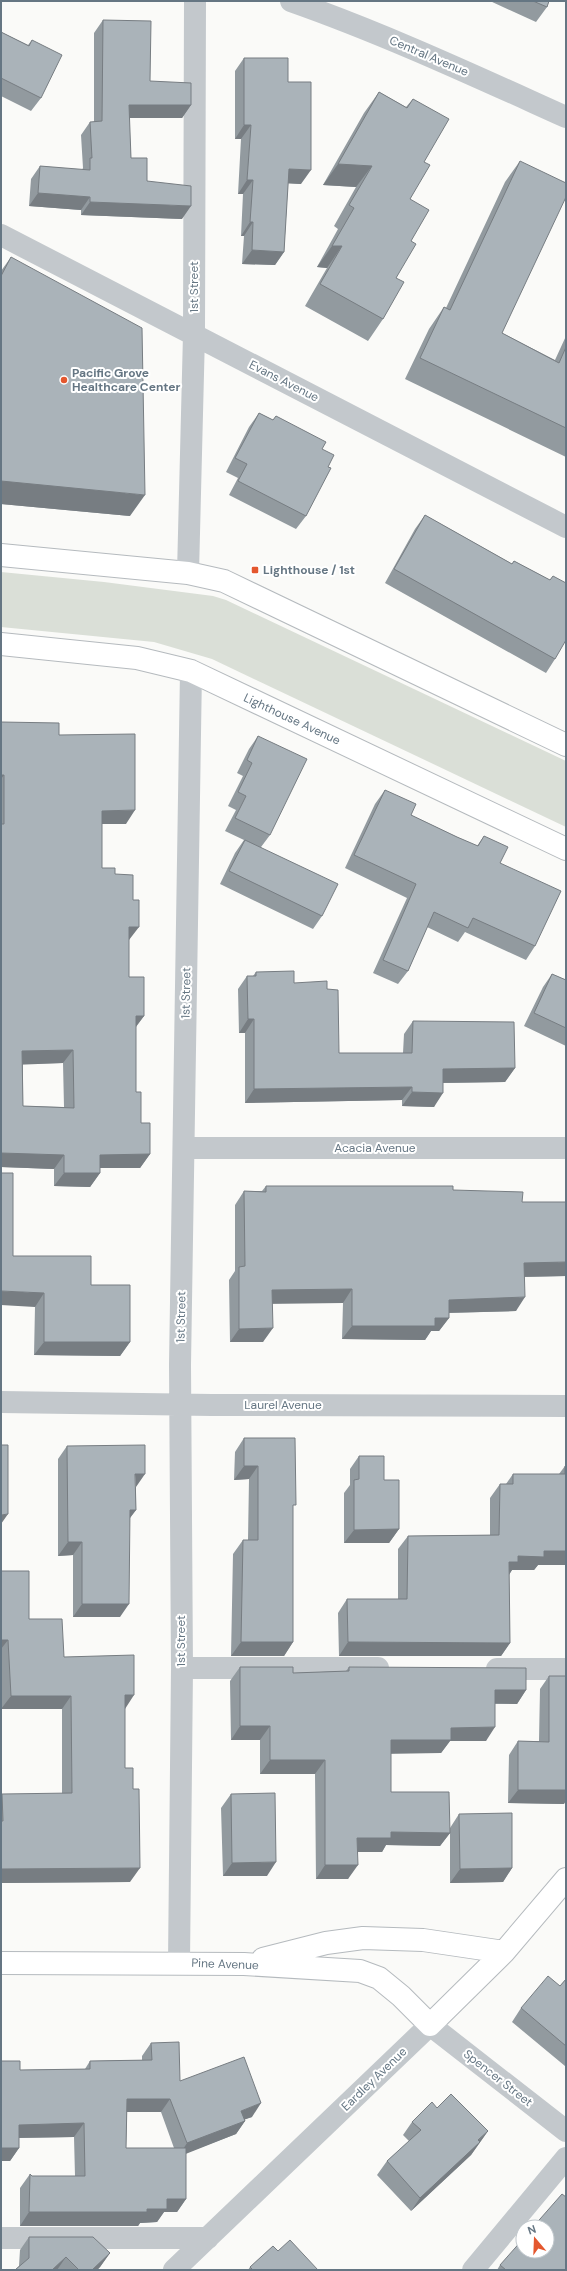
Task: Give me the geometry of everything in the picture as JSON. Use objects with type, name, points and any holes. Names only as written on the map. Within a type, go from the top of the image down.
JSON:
[{"type":"main road","points":[[1,555],[188,573],[224,581],[566,744]]},
{"type":"main road","name":"Lighthouse Avenue","points":[[1,644],[137,658],[190,671],[566,849]]},
{"type":"main road","name":"Eardley Avenue","points":[[430,2025],[504,1952],[566,1879]]},
{"type":"main road","points":[[244,1964],[326,1943],[363,1938],[423,1940],[504,1952]]},
{"type":"main road","name":"Pine Avenue","points":[[1,1963],[244,1964],[360,1971],[379,1978],[401,1996],[430,2025]]},
{"type":"street","name":"1st Street","points":[[188,573],[194,334],[195,1]]},
{"type":"street","name":"Central Avenue","points":[[291,1],[333,16],[464,70],[566,117]]},
{"type":"street","name":"Evans Avenue","points":[[1,236],[194,334],[566,527]]},
{"type":"street","name":"1st Street","points":[[179,1963],[182,1668],[180,1404],[190,671]]},
{"type":"street","name":"Acacia Avenue","points":[[184,1148],[566,1148]]},
{"type":"street","name":"Laurel Avenue","points":[[1,1402],[566,1406]]},
{"type":"street","points":[[182,1668],[401,1668]]},
{"type":"street","points":[[480,1669],[566,1669]]},
{"type":"street","name":"Spencer Street","points":[[430,2025],[566,2131]]},
{"type":"street","name":"Eardley Avenue","points":[[174,2270],[430,2025]]},
{"type":"street","points":[[473,2270],[566,2158]]},
{"type":"street","points":[[1,2238],[208,2238]]},
{"type":"shaded area","points":[[1,572],[104,582],[213,596],[226,600],[566,761],[566,827],[212,659],[154,642],[1,627]]},
{"type":"building","points":[[533,1],[549,1],[547,7]]},
{"type":"building","points":[[103,20],[151,21],[150,81],[191,83],[191,105],[129,105],[131,158],[147,158],[147,181],[191,186],[191,206],[90,202],[90,197],[38,193],[40,166],[90,170],[90,158],[92,158],[90,122],[102,121]]},
{"type":"building","points":[[1,32],[29,46],[32,40],[62,55],[41,98],[1,78]]},
{"type":"building","points":[[244,58],[288,58],[288,82],[311,82],[311,170],[289,169],[284,252],[252,250],[253,222],[250,222],[253,180],[247,180],[251,125],[244,125]]},
{"type":"building","points":[[379,92],[407,108],[413,99],[449,119],[424,162],[430,165],[410,199],[429,210],[411,241],[416,244],[396,278],[404,282],[383,319],[320,284],[342,246],[332,246],[354,208],[349,205],[372,166],[338,164]]},
{"type":"building","points":[[520,161],[566,183],[566,197],[502,333],[559,363],[566,347],[566,428],[420,358],[444,307],[450,310]]},
{"type":"building","name":"Pacific Grove Healthcare Center","points":[[11,257],[142,328],[145,495],[1,481],[1,276]]},
{"type":"building","points":[[259,413],[273,420],[276,416],[326,442],[322,449],[334,455],[328,467],[331,468],[306,516],[238,481],[247,464],[235,458]]},
{"type":"building","points":[[425,515],[512,564],[514,561],[550,580],[553,576],[566,583],[566,640],[555,659],[394,569]]},
{"type":"building","points":[[1,722],[59,723],[59,735],[135,734],[135,810],[102,811],[102,868],[115,868],[115,874],[133,875],[133,900],[139,900],[139,927],[129,927],[129,977],[144,977],[144,1016],[136,1016],[136,1092],[141,1092],[141,1123],[150,1123],[150,1154],[100,1155],[100,1173],[64,1173],[64,1155],[1,1153],[1,824],[4,824],[4,775],[1,775]],"holes":[[[73,1050],[74,1108],[23,1106],[22,1051]]]},
{"type":"building","points":[[258,736],[307,759],[270,835],[235,818],[246,796],[238,792],[252,763],[247,760]]},
{"type":"building","points":[[385,790],[416,804],[411,815],[457,837],[478,846],[484,836],[508,847],[500,863],[561,891],[535,946],[473,918],[468,928],[434,912],[408,971],[383,960],[416,884],[354,855]]},
{"type":"building","points":[[245,840],[338,884],[322,916],[229,871]]},
{"type":"building","points":[[294,971],[294,983],[327,981],[327,989],[338,990],[339,1053],[412,1053],[413,1021],[514,1022],[515,1068],[443,1069],[443,1093],[412,1092],[412,1087],[254,1089],[254,1019],[248,1019],[247,976],[256,976],[256,972]]},
{"type":"building","points":[[552,974],[566,980],[566,1028],[534,1013]]},
{"type":"building","points":[[1,1173],[13,1173],[13,1256],[91,1256],[91,1285],[130,1285],[130,1342],[44,1342],[44,1293],[1,1291]]},
{"type":"building","points":[[266,1186],[453,1186],[453,1190],[523,1192],[522,1202],[566,1202],[566,1262],[524,1263],[525,1297],[449,1300],[449,1318],[435,1318],[435,1326],[352,1326],[352,1289],[272,1290],[273,1328],[239,1329],[239,1267],[245,1266],[244,1191],[266,1192]]},
{"type":"building","points":[[244,1438],[295,1438],[296,1505],[293,1505],[293,1642],[241,1642],[243,1540],[258,1540],[258,1466],[244,1466]]},
{"type":"building","points":[[1,1445],[8,1445],[8,1514],[1,1515]]},
{"type":"building","points":[[145,1445],[145,1474],[135,1474],[136,1510],[130,1510],[129,1604],[82,1604],[82,1542],[68,1542],[67,1446]]},
{"type":"building","points":[[359,1456],[384,1456],[384,1480],[399,1480],[399,1529],[354,1530],[354,1480],[359,1479]]},
{"type":"building","points":[[565,1466],[566,1551],[544,1551],[544,1557],[518,1556],[518,1562],[509,1562],[510,1643],[348,1642],[347,1599],[407,1599],[408,1536],[499,1535],[500,1484],[513,1484],[513,1474],[565,1474]]},
{"type":"building","points":[[1,1571],[29,1571],[29,1619],[62,1619],[64,1657],[134,1655],[134,1695],[125,1695],[125,1768],[133,1768],[133,1789],[139,1789],[140,1868],[1,1869],[1,1821],[3,1821],[2,1794],[72,1793],[71,1696],[11,1696],[8,1640],[1,1640]]},
{"type":"building","points":[[240,1667],[293,1667],[293,1673],[349,1671],[349,1667],[526,1668],[526,1690],[495,1690],[495,1727],[451,1728],[451,1740],[391,1740],[391,1792],[449,1792],[450,1833],[391,1832],[391,1838],[357,1838],[358,1865],[325,1865],[325,1760],[270,1760],[270,1726],[240,1726]]},
{"type":"building","points":[[549,1676],[566,1676],[566,1790],[518,1790],[518,1741],[549,1742]]},
{"type":"building","points":[[275,1793],[276,1862],[232,1863],[231,1794]]},
{"type":"building","points":[[512,1813],[512,1868],[460,1869],[459,1814]]},
{"type":"building","points":[[548,1976],[560,1986],[566,1979],[566,2046],[521,2008]]},
{"type":"building","points":[[179,2042],[180,2081],[244,2057],[261,2103],[241,2111],[245,2121],[187,2143],[170,2099],[127,2099],[126,2148],[186,2148],[186,2199],[167,2199],[167,2209],[147,2209],[147,2212],[29,2212],[30,2174],[32,2176],[85,2176],[84,2123],[19,2125],[19,2148],[1,2148],[1,2061],[20,2061],[20,2070],[90,2069],[90,2061],[152,2060],[151,2043]]},
{"type":"building","points":[[451,2094],[488,2131],[478,2140],[480,2142],[420,2198],[387,2161],[421,2130],[412,2122],[432,2102],[437,2108]]},
{"type":"building","points":[[562,2194],[566,2197],[566,2270],[506,2270],[500,2265],[515,2248],[515,2259],[555,2259],[555,2219],[540,2219]]},
{"type":"building","points":[[29,2237],[93,2237],[110,2253],[92,2270],[79,2270],[66,2257],[52,2270],[15,2270],[29,2258]]},
{"type":"building","points":[[290,2240],[318,2270],[253,2270],[250,2267],[273,2246],[278,2251]]},
{"type":"place","name":"Pacific Grove Healthcare Center","points":[[64,380]]},
{"type":"place","name":"Lighthouse / 1st","points":[[255,570]]}]
